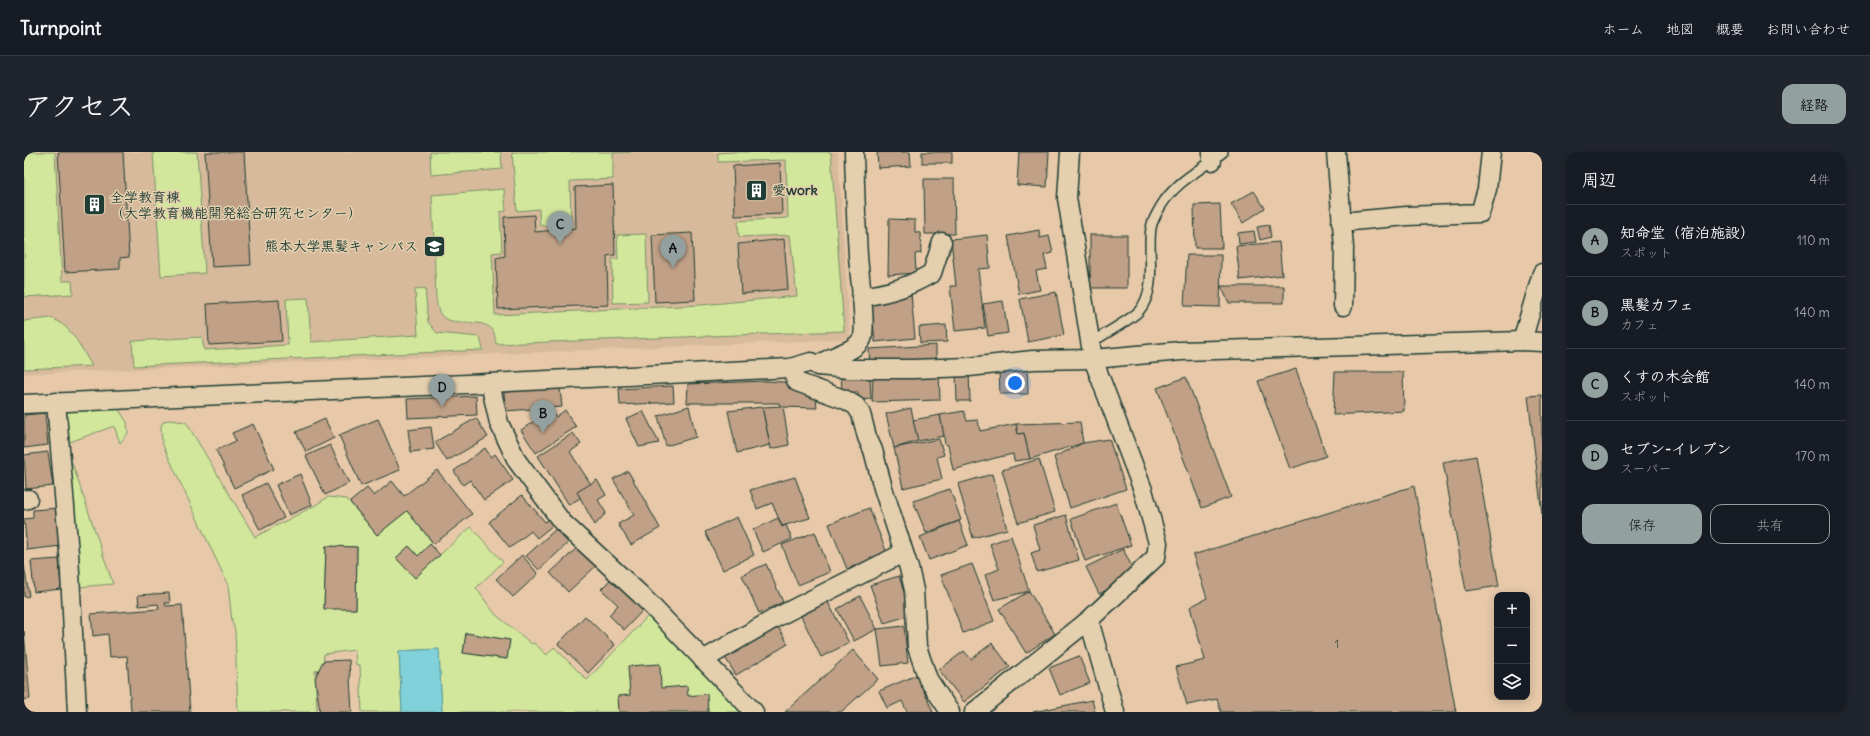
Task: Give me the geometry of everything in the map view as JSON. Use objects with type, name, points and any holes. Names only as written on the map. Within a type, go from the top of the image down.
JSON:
[{"type":"street","points":[[818,366],[824,360],[854,347],[862,338],[864,326],[861,297],[854,152]]},
{"type":"street","points":[[974,712],[1089,620],[1156,557],[1158,543],[1143,490],[1092,351],[1067,198],[1070,152]]},
{"type":"street","points":[[1336,152],[1344,248],[1343,306]]},
{"type":"street","points":[[1341,222],[1407,216],[1480,213],[1487,189],[1491,152]]},
{"type":"street","points":[[861,297],[898,290],[914,284],[932,273],[942,242]]},
{"type":"street","points":[[1522,341],[1542,273]]},
{"type":"street","points":[[24,404],[790,368],[811,362],[818,366],[849,370],[913,369],[1033,360],[1092,351],[1181,351],[1522,341],[1542,342]]},
{"type":"street","points":[[790,368],[797,382],[846,400],[856,406],[861,414],[867,437],[873,450],[882,488],[914,590],[917,647],[928,679],[950,712]]},
{"type":"street","points":[[490,383],[499,423],[516,461],[562,522],[641,595],[754,712]]},
{"type":"street","points":[[56,402],[69,553],[77,712]]},
{"type":"street","points":[[703,660],[777,617],[903,553]]},
{"type":"street","points":[[1089,620],[1116,712]]},
{"type":"lane","points":[[1092,351],[1138,312],[1147,299],[1152,264],[1151,227],[1161,206],[1179,183],[1216,155]]},
{"type":"shaded area","name":"熊本大学黒髪キャンパス","points":[[24,152],[838,152],[850,339],[24,374]]},
{"type":"green space","points":[[24,152],[55,152],[62,281],[72,281],[73,294],[24,297]]},
{"type":"green space","points":[[153,152],[197,152],[205,273],[161,276]]},
{"type":"green space","points":[[430,152],[501,152],[502,169],[431,175]]},
{"type":"green space","points":[[512,152],[631,152],[613,153],[613,179],[570,181],[571,224],[540,226],[539,209],[517,211]]},
{"type":"green space","points":[[831,152],[844,331],[496,344],[494,332],[491,328],[484,324],[451,321],[445,319],[441,315],[437,306],[436,297],[432,195],[504,189],[506,211],[500,212],[502,252],[492,253],[495,315],[701,305],[797,296],[790,235],[739,237],[738,221],[788,218],[786,160],[718,162],[718,153]]},
{"type":"green space","points":[[646,234],[648,302],[613,303],[612,259],[618,259],[617,235]]},
{"type":"green space","points":[[425,288],[428,322],[437,333],[480,337],[483,350],[134,366],[132,341],[202,337],[204,350],[288,345],[286,299],[308,298],[311,342],[418,335],[415,289]]},
{"type":"green space","points":[[51,318],[65,326],[80,345],[92,366],[24,369],[24,321]]},
{"type":"green space","points":[[63,407],[117,407],[127,422],[128,433],[120,443],[114,426],[67,443]]},
{"type":"green space","points":[[169,420],[186,422],[255,537],[328,497],[347,499],[377,535],[407,511],[432,542],[418,556],[409,546],[397,557],[415,577],[471,527],[503,562],[476,588],[495,614],[532,644],[534,643],[547,655],[554,647],[587,680],[649,615],[743,712],[442,712],[438,649],[399,651],[402,712],[362,712],[360,665],[356,665],[355,650],[324,654],[323,669],[315,671],[317,712],[238,712],[235,631],[232,621],[228,585],[162,443],[161,426],[164,421]],"holes":[[[326,546],[357,547],[356,609],[324,608]],[[466,634],[510,640],[506,659],[463,653]]]},
{"type":"green space","points":[[67,448],[113,584],[78,587]]},
{"type":"water","points":[[439,649],[442,712],[402,712],[399,651]]},
{"type":"building","name":"全学教育棟 （大学教育機能開発総合研究センター）","points":[[58,152],[123,152],[129,257],[120,258],[120,269],[65,272]]},
{"type":"building","name":"全学教育棟 （大学教育機能開発総合研究センター）","points":[[205,152],[244,152],[251,265],[212,267]]},
{"type":"building","points":[[877,152],[910,152],[911,166],[878,168]]},
{"type":"building","points":[[922,152],[952,152],[952,163],[922,163]]},
{"type":"building","points":[[1019,152],[1049,152],[1047,187],[1017,185]]},
{"type":"building","name":"愛work","points":[[780,163],[782,214],[735,216],[733,166]]},
{"type":"building","points":[[924,179],[954,179],[955,234],[925,234]]},
{"type":"building","points":[[613,185],[615,255],[607,256],[608,305],[498,309],[496,258],[505,256],[504,217],[534,215],[535,232],[576,228],[575,187]]},
{"type":"building","points":[[1254,191],[1265,208],[1243,223],[1231,204]]},
{"type":"building","points":[[1220,204],[1222,248],[1195,248],[1194,205]]},
{"type":"building","points":[[889,219],[915,220],[915,232],[920,233],[921,253],[915,254],[916,273],[888,275]]},
{"type":"building","points":[[1269,225],[1271,237],[1260,240],[1257,227]]},
{"type":"building","points":[[1039,230],[1040,238],[1049,236],[1053,253],[1044,255],[1047,269],[1036,271],[1040,290],[1019,294],[1008,236]]},
{"type":"building","points":[[1254,231],[1256,242],[1239,244],[1238,233]]},
{"type":"building","points":[[692,233],[695,300],[655,302],[652,235]]},
{"type":"building","points":[[987,235],[990,268],[978,269],[985,328],[955,331],[950,286],[956,286],[951,239]]},
{"type":"building","points":[[1090,235],[1127,235],[1127,288],[1090,288]]},
{"type":"building","name":"愛work","points":[[784,239],[788,289],[741,294],[738,244]]},
{"type":"building","points":[[1279,242],[1282,275],[1240,280],[1236,246]]},
{"type":"building","points":[[1187,255],[1221,255],[1220,307],[1184,306]]},
{"type":"building","points":[[1221,286],[1284,286],[1284,303],[1229,303]]},
{"type":"building","points":[[1056,292],[1064,335],[1028,342],[1020,299]]},
{"type":"building","points":[[911,293],[915,338],[875,342],[871,301]]},
{"type":"building","points":[[279,300],[282,341],[209,345],[207,304]]},
{"type":"building","points":[[1003,301],[1008,333],[988,336],[983,304]]},
{"type":"building","points":[[946,325],[947,342],[920,343],[919,327]]},
{"type":"building","points":[[936,345],[936,364],[870,368],[869,349]]},
{"type":"building","points":[[1296,369],[1326,456],[1290,469],[1258,381]]},
{"type":"building","points":[[1027,370],[1028,394],[1000,394],[999,371]]},
{"type":"building","points":[[969,371],[970,401],[957,401],[956,372]]},
{"type":"building","points":[[1335,372],[1403,372],[1404,411],[1333,415]]},
{"type":"building","points":[[873,374],[939,374],[940,400],[872,402]]},
{"type":"building","points":[[870,376],[871,399],[858,400],[858,392],[848,392],[848,389],[842,389],[841,378]]},
{"type":"building","points":[[1186,377],[1231,497],[1202,508],[1157,388]]},
{"type":"building","points":[[766,381],[784,382],[812,392],[813,398],[816,398],[817,408],[780,407],[779,403],[687,403],[688,384]]},
{"type":"building","points":[[673,386],[674,402],[620,405],[619,389]]},
{"type":"building","points":[[560,388],[562,407],[505,411],[504,392]]},
{"type":"building","points":[[1542,395],[1542,514],[1528,396]]},
{"type":"building","points":[[476,396],[477,415],[408,418],[407,399]]},
{"type":"building","points":[[689,406],[696,437],[666,446],[658,416]]},
{"type":"building","points":[[783,406],[789,445],[771,449],[762,407]]},
{"type":"building","points":[[762,407],[770,445],[737,453],[728,411]]},
{"type":"building","points":[[911,408],[918,441],[894,448],[886,414]]},
{"type":"building","points":[[552,409],[556,417],[565,410],[576,427],[536,453],[521,430]]},
{"type":"building","points":[[643,411],[659,443],[639,447],[626,419]]},
{"type":"building","points":[[964,411],[967,421],[978,420],[980,431],[1016,424],[1018,434],[1024,433],[1030,459],[1014,461],[1013,454],[953,470],[948,445],[945,444],[940,415]]},
{"type":"building","points":[[45,413],[48,445],[24,448],[24,415]]},
{"type":"building","points":[[940,415],[944,436],[918,441],[913,420]]},
{"type":"building","points":[[476,418],[488,437],[447,461],[435,442]]},
{"type":"building","points":[[325,419],[334,438],[306,452],[296,432]]},
{"type":"building","points":[[378,419],[400,470],[361,486],[339,435]]},
{"type":"building","points":[[1080,422],[1083,443],[1030,459],[1024,433],[1018,434],[1016,424]]},
{"type":"building","points":[[253,424],[274,469],[234,488],[216,450],[236,441],[232,433]]},
{"type":"building","points":[[431,427],[434,449],[411,452],[408,430]]},
{"type":"building","points":[[573,433],[581,444],[570,452],[594,489],[569,505],[538,456]]},
{"type":"building","points":[[939,439],[944,455],[937,457],[942,479],[903,488],[894,448]]},
{"type":"building","points":[[1109,439],[1126,489],[1070,508],[1054,457],[1083,443]]},
{"type":"building","points":[[330,445],[349,483],[325,495],[306,456]]},
{"type":"building","points":[[485,448],[491,457],[495,454],[513,480],[484,500],[470,480],[463,485],[454,471]]},
{"type":"building","points":[[48,452],[53,486],[26,489],[24,455]]},
{"type":"building","points":[[1476,456],[1499,586],[1466,591],[1443,462]]},
{"type":"building","points":[[1039,459],[1055,512],[1018,523],[1002,470]]},
{"type":"building","points":[[437,470],[472,514],[434,544],[407,511],[377,535],[350,502],[367,488],[374,496],[392,481],[404,496]]},
{"type":"building","points":[[628,471],[660,528],[631,545],[618,524],[634,515],[613,479]]},
{"type":"building","points":[[300,474],[312,505],[289,515],[276,485]]},
{"type":"building","points":[[992,474],[1007,529],[973,538],[958,484]]},
{"type":"building","points":[[795,477],[810,518],[782,526],[772,503],[757,509],[750,490]]},
{"type":"building","points":[[597,480],[606,495],[598,500],[606,513],[595,525],[577,492]]},
{"type":"building","points":[[266,483],[284,518],[260,530],[242,495]]},
{"type":"building","points":[[1414,486],[1456,712],[1221,712],[1217,699],[1187,705],[1176,667],[1205,660],[1190,607],[1207,598],[1193,555]]},
{"type":"building","points":[[950,489],[961,520],[926,533],[913,501]]},
{"type":"building","points":[[522,495],[545,522],[548,519],[553,525],[537,538],[531,531],[510,548],[489,522]]},
{"type":"building","points":[[1116,503],[1131,545],[1085,561],[1071,519]]},
{"type":"building","points":[[57,508],[61,546],[27,550],[24,519],[33,518],[33,510]]},
{"type":"building","points":[[869,508],[887,553],[847,569],[829,524]]},
{"type":"building","points":[[1066,515],[1079,560],[1037,572],[1031,553],[1040,550],[1033,525]]},
{"type":"building","points":[[737,517],[754,555],[723,570],[705,532]]},
{"type":"building","points":[[778,518],[782,527],[786,525],[792,539],[763,552],[753,530]]},
{"type":"building","points":[[959,521],[968,545],[929,560],[920,537]]},
{"type":"building","points":[[556,529],[568,543],[539,570],[526,556]]},
{"type":"building","points":[[815,532],[830,572],[798,585],[782,545]]},
{"type":"building","points":[[1011,536],[1029,591],[994,600],[985,575],[999,569],[990,544]]},
{"type":"building","points":[[430,544],[440,555],[415,578],[396,558],[409,546],[418,556]]},
{"type":"building","points":[[580,545],[598,564],[568,592],[550,573]]},
{"type":"building","points":[[326,546],[357,547],[356,609],[324,609]]},
{"type":"building","points":[[1123,549],[1136,575],[1099,594],[1086,567]]},
{"type":"building","points":[[522,555],[538,574],[513,597],[496,579]]},
{"type":"building","points":[[59,559],[61,589],[34,592],[31,561]]},
{"type":"building","points":[[766,564],[783,602],[759,613],[742,575]]},
{"type":"building","points":[[972,564],[994,621],[963,633],[941,575]]},
{"type":"building","points":[[24,565],[29,596],[24,597]]},
{"type":"building","points":[[615,575],[644,609],[624,630],[609,615],[618,605],[601,589]]},
{"type":"building","points":[[899,576],[911,615],[884,623],[870,585]]},
{"type":"building","points":[[1029,591],[1055,634],[1026,653],[999,609]]},
{"type":"building","points":[[169,593],[170,603],[165,603],[166,606],[182,605],[190,712],[131,712],[127,656],[110,657],[108,634],[93,636],[91,614],[159,609],[158,604],[139,606],[138,595]]},
{"type":"building","points":[[860,596],[877,629],[854,641],[837,609]]},
{"type":"building","points":[[828,602],[849,643],[821,657],[801,616]]},
{"type":"building","points":[[585,616],[615,645],[588,673],[558,644]]},
{"type":"building","points":[[777,625],[788,644],[736,675],[724,656]]},
{"type":"building","points":[[904,626],[908,663],[882,666],[877,629]]},
{"type":"building","points":[[24,631],[30,699],[24,700]]},
{"type":"building","points":[[466,633],[510,640],[507,659],[463,653]]},
{"type":"building","points":[[992,643],[1010,667],[964,702],[939,670],[964,651],[971,659]]},
{"type":"building","points":[[853,650],[878,679],[841,712],[785,712]]},
{"type":"building","points":[[1079,656],[1090,683],[1060,695],[1049,668]]},
{"type":"building","points":[[349,660],[352,712],[320,712],[315,678],[323,661]]},
{"type":"building","points":[[660,664],[661,688],[687,686],[688,696],[707,694],[708,712],[619,712],[618,696],[630,695],[628,666]]},
{"type":"building","points":[[917,675],[933,712],[907,712],[902,701],[887,708],[879,691]]},
{"type":"building","points":[[1092,700],[1095,712],[1033,712]]},
{"type":"place","name":"愛work","points":[[757,190]]},
{"type":"place","name":"全学教育棟 （大学教育機能開発総合研究センター）","points":[[94,205]]},
{"type":"place","name":"くすの木会館","points":[[560,244]]},
{"type":"place","name":"熊本大学黒髪キャンパス","points":[[434,246]]},
{"type":"place","name":"知命堂（宿泊施設）","points":[[673,268]]},
{"type":"place","name":"セブン-イレブン","points":[[442,407]]},
{"type":"place","name":"黒髪カフェ","points":[[543,433]]}]
